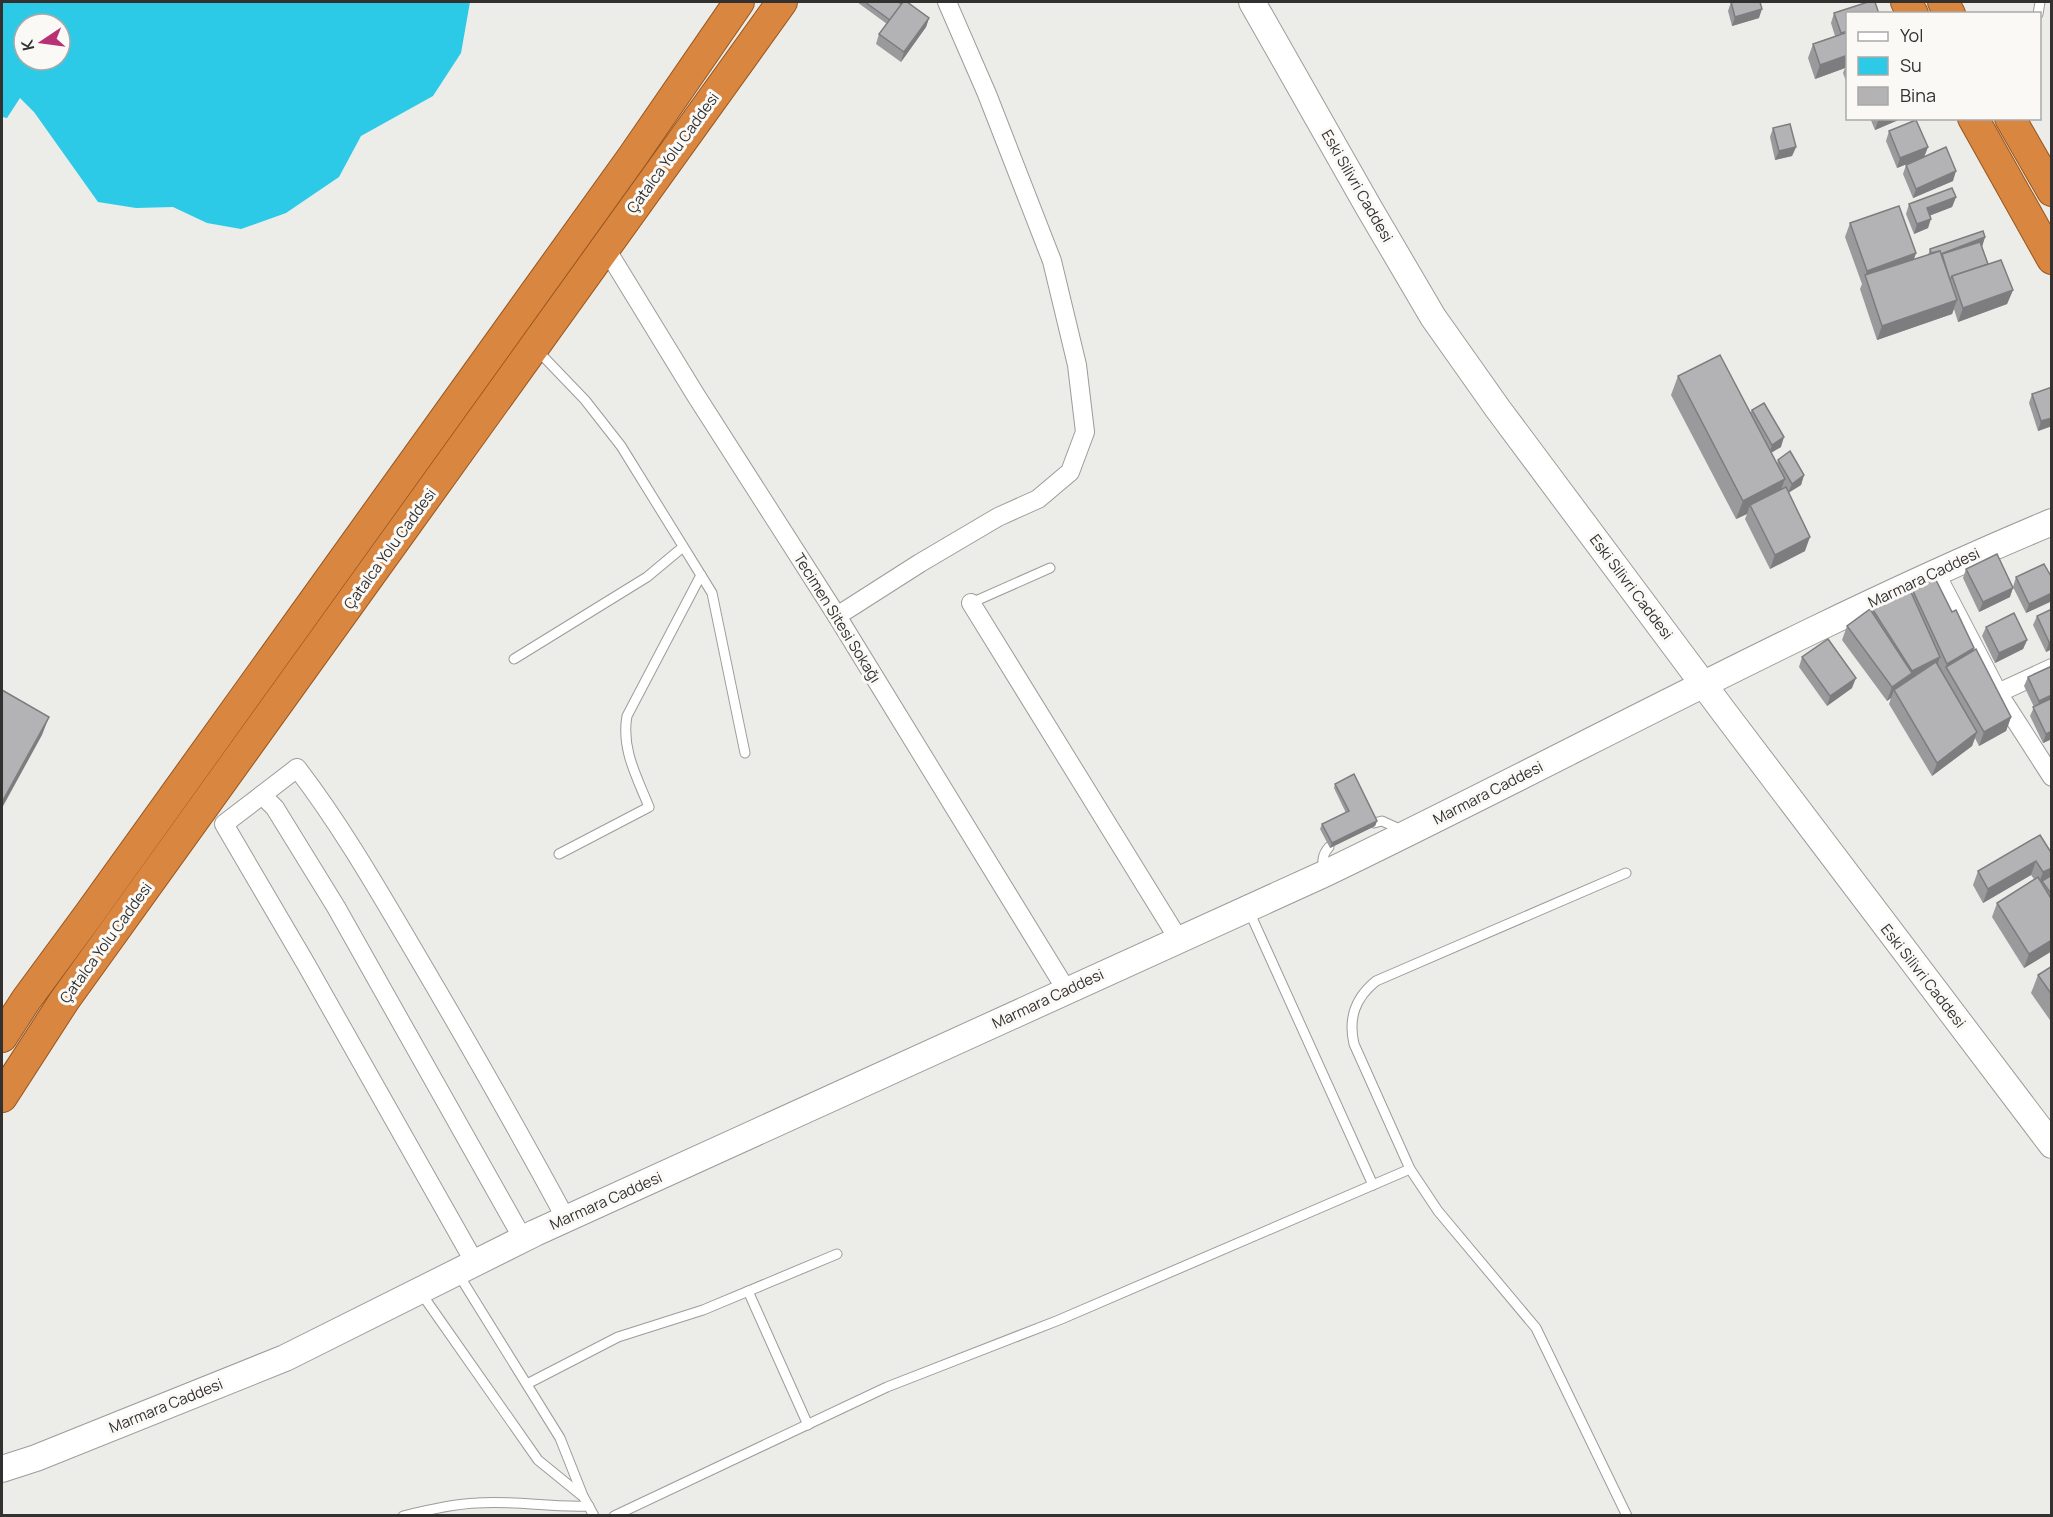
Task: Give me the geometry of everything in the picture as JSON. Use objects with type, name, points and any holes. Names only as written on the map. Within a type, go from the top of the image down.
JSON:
[{"type":"highway","name":"Çatalca Yolu Caddesi","points":[[2,1037],[26,1000],[633,156],[739,2]]},
{"type":"highway","name":"Çatalca Yolu Caddesi","points":[[2,1097],[64,1001],[782,2]]},
{"type":"highway","points":[[1974,120],[2052,259]]},
{"type":"highway","points":[[2012,120],[2052,191]]},
{"type":"main road","name":"Eski Silivri Caddesi","points":[[1252,2],[1433,317],[1498,409],[1880,921],[1908,954],[2052,1145]]},
{"type":"main road","name":"Marmara Caddesi","points":[[36,1458],[285,1358],[523,1239],[1324,874],[1703,683],[1935,572],[2052,522]]},
{"type":"main road","points":[[2,1469],[36,1458]]},
{"type":"main road","points":[[2,1480],[36,1458]]},
{"type":"street","points":[[837,616],[998,517],[1038,499],[1070,472],[1085,432],[1077,365],[1052,261],[987,94],[947,2]]},
{"type":"street","name":"Tecimen Sitesi Sokağı","points":[[605,247],[695,394],[837,616],[1066,991]]},
{"type":"street","points":[[1935,572],[1998,693],[2048,765]]},
{"type":"street","points":[[971,603],[1179,940]]},
{"type":"street","points":[[1998,693],[2052,668]]},
{"type":"street","points":[[466,1267],[306,964],[224,824],[297,768],[320,797],[382,896],[510,1114],[566,1219]]},
{"type":"street","points":[[262,795],[275,808],[336,907],[523,1239]]},
{"type":"lane","points":[[534,347],[585,400],[621,446],[712,593],[745,753]]},
{"type":"lane","points":[[514,660],[647,577],[683,547]]},
{"type":"lane","points":[[971,603],[1050,568]]},
{"type":"lane","points":[[560,854],[649,807],[626,748],[624,737],[627,716],[701,575]]},
{"type":"lane","points":[[1374,823],[1382,821],[1409,833]]},
{"type":"lane","points":[[1324,874],[1323,853],[1329,847]]},
{"type":"lane","points":[[1626,873],[1376,981],[1360,996],[1352,1015],[1351,1025],[1354,1044],[1410,1169],[1438,1211],[1536,1328],[1627,1515]]},
{"type":"lane","points":[[1248,908],[1373,1185]]},
{"type":"lane","points":[[614,1515],[887,1387],[1059,1320],[1410,1169]]},
{"type":"lane","points":[[527,1384],[618,1337],[703,1310],[837,1254]]},
{"type":"lane","points":[[466,1267],[527,1384],[560,1438],[591,1511]]},
{"type":"lane","points":[[419,1291],[538,1460],[583,1496]]},
{"type":"lane","points":[[748,1291],[808,1425]]},
{"type":"lane","points":[[403,1515],[477,1503],[515,1503],[591,1511]]},
{"type":"water","points":[[2,2],[470,2],[461,53],[433,96],[361,136],[339,177],[286,213],[241,229],[207,223],[173,207],[136,208],[98,202],[34,112],[20,98],[7,118],[2,117]]},
{"type":"building","points":[[865,2],[898,2],[902,4],[890,20]]},
{"type":"building","points":[[903,2],[907,2],[929,18],[904,52],[879,34]]},
{"type":"building","points":[[1731,2],[1760,2],[1762,9],[1735,17]]},
{"type":"building","points":[[1868,2],[1875,2],[1878,12],[1846,12],[1846,32],[1841,33],[1834,13]]},
{"type":"building","points":[[1846,33],[1846,56],[1820,65],[1813,44]]},
{"type":"building","points":[[1916,120],[1928,147],[1900,158],[1889,131]]},
{"type":"building","points":[[1790,124],[1796,147],[1779,151],[1773,128]]},
{"type":"building","points":[[1946,147],[1956,171],[1916,189],[1906,165]]},
{"type":"building","points":[[1952,188],[1956,197],[1927,208],[1931,219],[1917,224],[1909,204]]},
{"type":"building","points":[[1899,206],[1916,253],[1867,271],[1850,223]]},
{"type":"building","points":[[1983,231],[1985,237],[1941,254],[1940,251],[1931,253],[1930,249]]},
{"type":"building","points":[[1980,242],[1988,264],[1952,276],[1950,280],[1942,254]]},
{"type":"building","points":[[1940,251],[1957,300],[1882,326],[1865,275]]},
{"type":"building","points":[[2001,260],[2013,290],[1963,308],[1952,276]]},
{"type":"building","points":[[1720,355],[1785,479],[1743,501],[1678,376]]},
{"type":"building","points":[[2052,387],[2052,418],[2041,421],[2032,394]]},
{"type":"building","points":[[1764,403],[1784,437],[1772,445],[1752,410]]},
{"type":"building","points":[[1790,451],[1804,475],[1792,484],[1778,460]]},
{"type":"building","points":[[1786,487],[1810,537],[1775,555],[1750,505]]},
{"type":"building","points":[[1997,554],[2013,588],[1983,602],[1966,569]]},
{"type":"building","points":[[2044,564],[2052,578],[2052,593],[2029,604],[2016,577]]},
{"type":"building","points":[[1935,578],[1952,612],[1956,610],[1974,648],[1947,664],[1913,591]]},
{"type":"building","points":[[1910,590],[1940,657],[1912,671],[1873,610]]},
{"type":"building","points":[[1870,609],[1912,673],[1892,687],[1847,626]]},
{"type":"building","points":[[2052,609],[2052,642],[2049,642],[2037,616]]},
{"type":"building","points":[[2014,613],[2027,640],[1999,653],[1986,627]]},
{"type":"building","points":[[1828,639],[1856,678],[1830,696],[1802,657]]},
{"type":"building","points":[[1976,649],[2011,717],[1984,732],[1946,667]]},
{"type":"building","points":[[1936,662],[1977,732],[1937,763],[1894,690]]},
{"type":"building","points":[[2052,666],[2052,695],[2039,701],[2028,677]]},
{"type":"building","points":[[2,690],[49,717],[2,802]]},
{"type":"building","points":[[2052,698],[2052,731],[2046,734],[2033,707]]},
{"type":"building","points":[[1354,774],[1377,821],[1332,843],[1322,824],[1349,811],[1335,784]]},
{"type":"building","points":[[2040,835],[2052,854],[2052,868],[2043,872],[2036,861],[1988,889],[1978,871]]},
{"type":"building","points":[[2052,875],[2052,895],[2042,881]]},
{"type":"building","points":[[2038,877],[2052,900],[2052,940],[2029,954],[1997,903]]},
{"type":"building","points":[[2052,966],[2052,995],[2038,975]]}]
